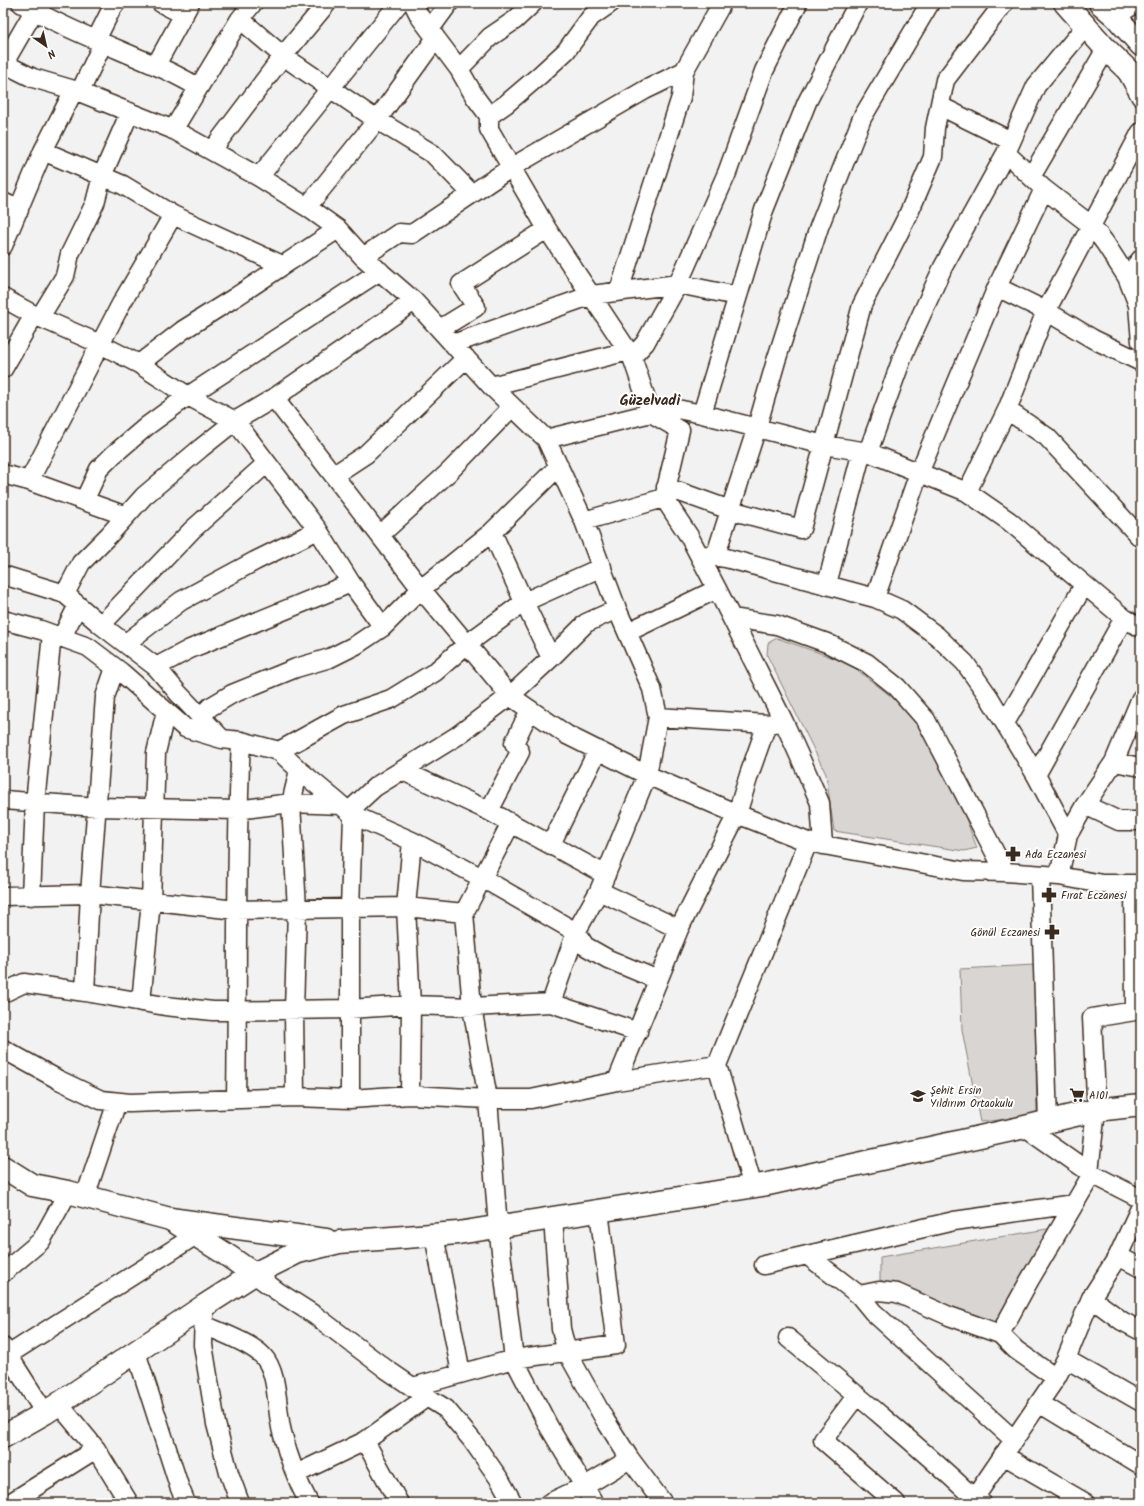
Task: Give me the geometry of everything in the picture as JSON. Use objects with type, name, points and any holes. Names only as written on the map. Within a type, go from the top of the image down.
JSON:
[{"type":"main road","points":[[1065,3],[1085,27],[1141,83]]},
{"type":"main road","points":[[1108,10],[1141,33]]},
{"type":"main road","points":[[1108,10],[1141,45]]},
{"type":"main road","points":[[3,1437],[52,1408],[136,1352],[204,1315],[254,1274],[298,1252],[339,1242],[434,1235],[498,1227],[753,1187],[1098,1110],[1141,1105]]},
{"type":"main road","points":[[3,1167],[32,1185],[77,1194],[170,1219],[339,1242]]},
{"type":"main road","points":[[170,1219],[254,1274]]},
{"type":"street","points":[[3,246],[11,206],[77,91],[116,3]]},
{"type":"street","points":[[156,65],[187,9],[161,3]]},
{"type":"street","points":[[173,130],[240,19],[253,3]]},
{"type":"street","points":[[212,150],[283,56],[327,3]]},
{"type":"street","points":[[259,177],[399,3]]},
{"type":"street","points":[[413,3],[420,17],[459,69],[475,97],[489,116],[489,129],[547,229],[630,354],[651,413],[680,430],[665,493],[689,536],[707,556],[717,589],[732,618],[775,723],[820,803],[816,844],[717,1065],[753,1187]]},
{"type":"street","points":[[307,207],[377,120],[433,34],[449,3]]},
{"type":"street","points":[[459,69],[490,37],[515,20],[533,3]]},
{"type":"street","points":[[489,116],[506,104],[566,51],[591,17],[611,3]]},
{"type":"street","points":[[619,291],[681,97],[684,71],[722,3]]},
{"type":"street","points":[[491,386],[630,354],[645,343],[678,284],[727,173],[764,71],[798,3]]},
{"type":"street","points":[[702,414],[764,210],[807,102],[858,3]]},
{"type":"street","points":[[707,556],[730,510],[819,227],[862,118],[930,3]]},
{"type":"street","points":[[584,520],[665,493],[802,529],[862,305],[908,215],[932,156],[935,128],[945,80],[1004,3]]},
{"type":"street","points":[[1108,10],[1137,3]]},
{"type":"street","points":[[198,87],[156,65],[100,42],[32,6],[4,63],[33,78],[77,91],[173,130],[259,177],[307,207],[338,229],[363,257],[414,301],[491,386],[546,439],[584,520],[617,609],[652,690],[658,717],[647,775],[599,891],[576,932],[551,1003]]},
{"type":"street","points":[[240,19],[283,56],[377,120],[432,154],[471,194]]},
{"type":"street","points":[[827,584],[865,452],[904,353],[943,267],[1008,147],[1036,86],[1085,27]]},
{"type":"street","points":[[875,598],[919,473],[997,287],[1037,183],[1106,49]]},
{"type":"street","points":[[1123,65],[1141,97]]},
{"type":"street","points":[[363,257],[399,233],[412,234],[512,167],[645,90],[684,71]]},
{"type":"street","points":[[940,106],[1008,147],[1037,183],[1092,226],[1127,277],[1138,306],[1141,342]]},
{"type":"street","points":[[3,369],[65,276],[70,254],[94,203],[102,176],[130,112]]},
{"type":"street","points":[[968,492],[1007,410],[1046,311],[1141,132]]},
{"type":"street","points":[[43,151],[123,185],[174,215],[282,265]]},
{"type":"street","points":[[29,481],[121,304],[174,215]]},
{"type":"street","points":[[140,364],[183,330],[338,229]]},
{"type":"street","points":[[440,330],[476,307],[461,284],[547,229]]},
{"type":"street","points":[[1127,277],[1141,259]]},
{"type":"street","points":[[84,501],[99,469],[147,426],[188,396],[380,271]]},
{"type":"street","points":[[453,344],[592,295],[678,284],[738,296]]},
{"type":"street","points":[[997,287],[1046,311],[1093,339],[1141,362]]},
{"type":"street","points":[[3,298],[37,316],[100,344],[140,364],[188,396],[234,421],[318,530],[351,583],[383,627]]},
{"type":"street","points":[[31,896],[35,803],[57,635],[71,599],[81,563],[144,496],[234,421],[274,398],[414,301]]},
{"type":"street","points":[[334,475],[366,454],[466,358]]},
{"type":"street","points":[[274,398],[421,589],[510,696],[567,735],[647,775],[737,814],[816,844],[963,871],[1059,876],[1102,884],[1138,884],[1135,1011],[1092,1018],[1098,1110],[1090,1173],[1000,1334]]},
{"type":"street","points":[[380,535],[449,472],[512,407]]},
{"type":"street","points":[[546,439],[651,413],[677,409],[757,427],[824,445],[865,452],[968,492],[1009,521],[1124,618],[1141,628]]},
{"type":"street","points":[[1007,410],[1046,437],[1141,538]]},
{"type":"street","points":[[101,625],[192,530],[267,463]]},
{"type":"street","points":[[201,717],[210,707],[232,694],[296,668],[330,658],[356,645],[383,627],[421,589],[492,532],[559,466]]},
{"type":"street","points":[[3,474],[29,481],[126,516]]},
{"type":"street","points":[[126,642],[181,601],[255,561],[318,530]]},
{"type":"street","points":[[492,532],[551,658]]},
{"type":"street","points":[[707,556],[726,558],[875,598],[902,610],[937,636],[965,663],[1005,723],[1036,775],[1068,835]]},
{"type":"street","points":[[279,751],[344,715],[391,699],[435,672],[467,644],[524,602],[602,567]]},
{"type":"street","points":[[3,575],[71,599],[101,625],[126,642],[156,666],[178,693],[222,739]]},
{"type":"street","points":[[156,666],[190,649],[351,583]]},
{"type":"street","points":[[1005,723],[1084,585]]},
{"type":"street","points":[[628,632],[717,589]]},
{"type":"street","points":[[3,800],[98,807],[238,810],[291,804],[347,810],[375,787],[457,736],[510,696],[586,623],[617,609]]},
{"type":"street","points":[[732,618],[776,625],[827,643],[867,663],[897,687],[926,720],[1005,872]]},
{"type":"street","points":[[1036,775],[1124,618]]},
{"type":"street","points":[[3,620],[57,635],[88,647],[185,728],[222,739],[241,741],[279,751],[299,770],[347,810],[412,841],[482,878],[576,932],[586,946],[608,959],[658,980]]},
{"type":"street","points":[[85,992],[90,894],[98,807],[105,697],[115,668]]},
{"type":"street","points":[[1059,876],[1068,835],[1085,805],[1114,762],[1140,705]]},
{"type":"street","points":[[489,811],[520,752],[514,743],[530,710]]},
{"type":"street","points":[[141,1002],[151,901],[156,752],[166,711]]},
{"type":"street","points":[[658,717],[775,723]]},
{"type":"street","points":[[617,1081],[679,929],[737,814],[749,775],[775,723]]},
{"type":"street","points":[[236,1098],[238,1010],[236,910],[241,741]]},
{"type":"street","points":[[551,844],[598,750]]},
{"type":"street","points":[[1114,762],[1141,767]]},
{"type":"street","points":[[295,1097],[294,1010],[296,909],[291,804],[299,770]]},
{"type":"street","points":[[402,771],[489,811],[606,875]]},
{"type":"street","points":[[1085,805],[1119,821],[1141,822]]},
{"type":"street","points":[[347,810],[350,909],[350,1099]]},
{"type":"street","points":[[511,823],[464,913],[472,1007],[488,1099],[498,1227],[514,1359],[549,1427],[594,1503]]},
{"type":"street","points":[[410,1095],[411,1006],[406,908],[412,841]]},
{"type":"street","points":[[1040,875],[1048,1122]]},
{"type":"street","points":[[599,891],[679,929]]},
{"type":"street","points":[[3,896],[90,894],[236,910],[406,908],[464,913]]},
{"type":"street","points":[[3,993],[24,983],[165,1006],[212,1011],[349,1009],[411,1006],[472,1007],[551,1003],[638,1032]]},
{"type":"street","points":[[3,1049],[59,1080],[101,1100],[130,1103],[236,1098],[295,1097],[350,1099],[410,1095],[488,1099],[531,1099],[617,1081],[717,1065]]},
{"type":"street","points":[[3,1273],[41,1241],[77,1194],[117,1102]]},
{"type":"street","points":[[1025,1127],[1090,1173],[1141,1199]]},
{"type":"street","points":[[764,1265],[954,1221],[1074,1204]]},
{"type":"street","points":[[788,1338],[830,1374],[857,1394],[928,1455],[976,1501],[1003,1454],[1056,1378],[1066,1359],[1091,1298],[1118,1256],[1141,1206]]},
{"type":"street","points":[[296,1474],[365,1441],[420,1392],[461,1373],[514,1359],[616,1345],[599,1211]]},
{"type":"street","points":[[553,1218],[561,1329],[567,1352],[605,1420],[630,1459],[663,1503]]},
{"type":"street","points":[[129,1503],[96,1449],[52,1408],[5,1351],[196,1235]]},
{"type":"street","points":[[434,1235],[461,1373]]},
{"type":"street","points":[[807,1255],[858,1296],[873,1312],[1013,1439]]},
{"type":"street","points":[[1118,1256],[1141,1268]]},
{"type":"street","points":[[254,1274],[277,1292],[316,1316],[386,1369],[446,1409],[472,1440],[500,1480],[513,1503]]},
{"type":"street","points":[[858,1296],[879,1291],[897,1293],[949,1316],[1000,1334],[1016,1350],[1056,1378]]},
{"type":"street","points":[[1091,1298],[1122,1321],[1141,1331]]},
{"type":"street","points":[[204,1315],[262,1355],[268,1362],[272,1376],[281,1431],[296,1474],[303,1501]]},
{"type":"street","points":[[204,1315],[203,1345],[216,1424],[229,1473],[240,1503]]},
{"type":"street","points":[[136,1352],[179,1486],[186,1503]]},
{"type":"street","points":[[1066,1359],[1141,1402]]},
{"type":"street","points":[[857,1394],[823,1440],[896,1503]]},
{"type":"street","points":[[1039,1403],[1141,1465]]},
{"type":"street","points":[[365,1441],[399,1503]]},
{"type":"street","points":[[10,1503],[96,1449]]},
{"type":"street","points":[[1003,1454],[1086,1503]]},
{"type":"street","points":[[549,1503],[585,1486],[630,1459]]},
{"type":"shaded area","points":[[777,638],[848,663],[914,714],[957,795],[977,848],[964,851],[834,831],[826,774],[767,655],[768,643]]},
{"type":"shaded area","points":[[1034,965],[1037,1116],[980,1122],[962,1030],[960,969]]},
{"type":"shaded area","points":[[1053,1228],[994,1329],[880,1280],[880,1257]]},
{"type":"place","name":"Ada Eczanesi","points":[[1013,854]]},
{"type":"place","name":"Fırat Eczanesi","points":[[1049,895]]},
{"type":"place","name":"Gönül Eczanesi","points":[[1052,932]]},
{"type":"place","name":"A101","points":[[1077,1095]]},
{"type":"place","name":"Şehit Ersin Yıldırım Ortaokulu","points":[[918,1096]]},
{"type":"district","name":"Güzelvadi","points":[[650,400]]}]
